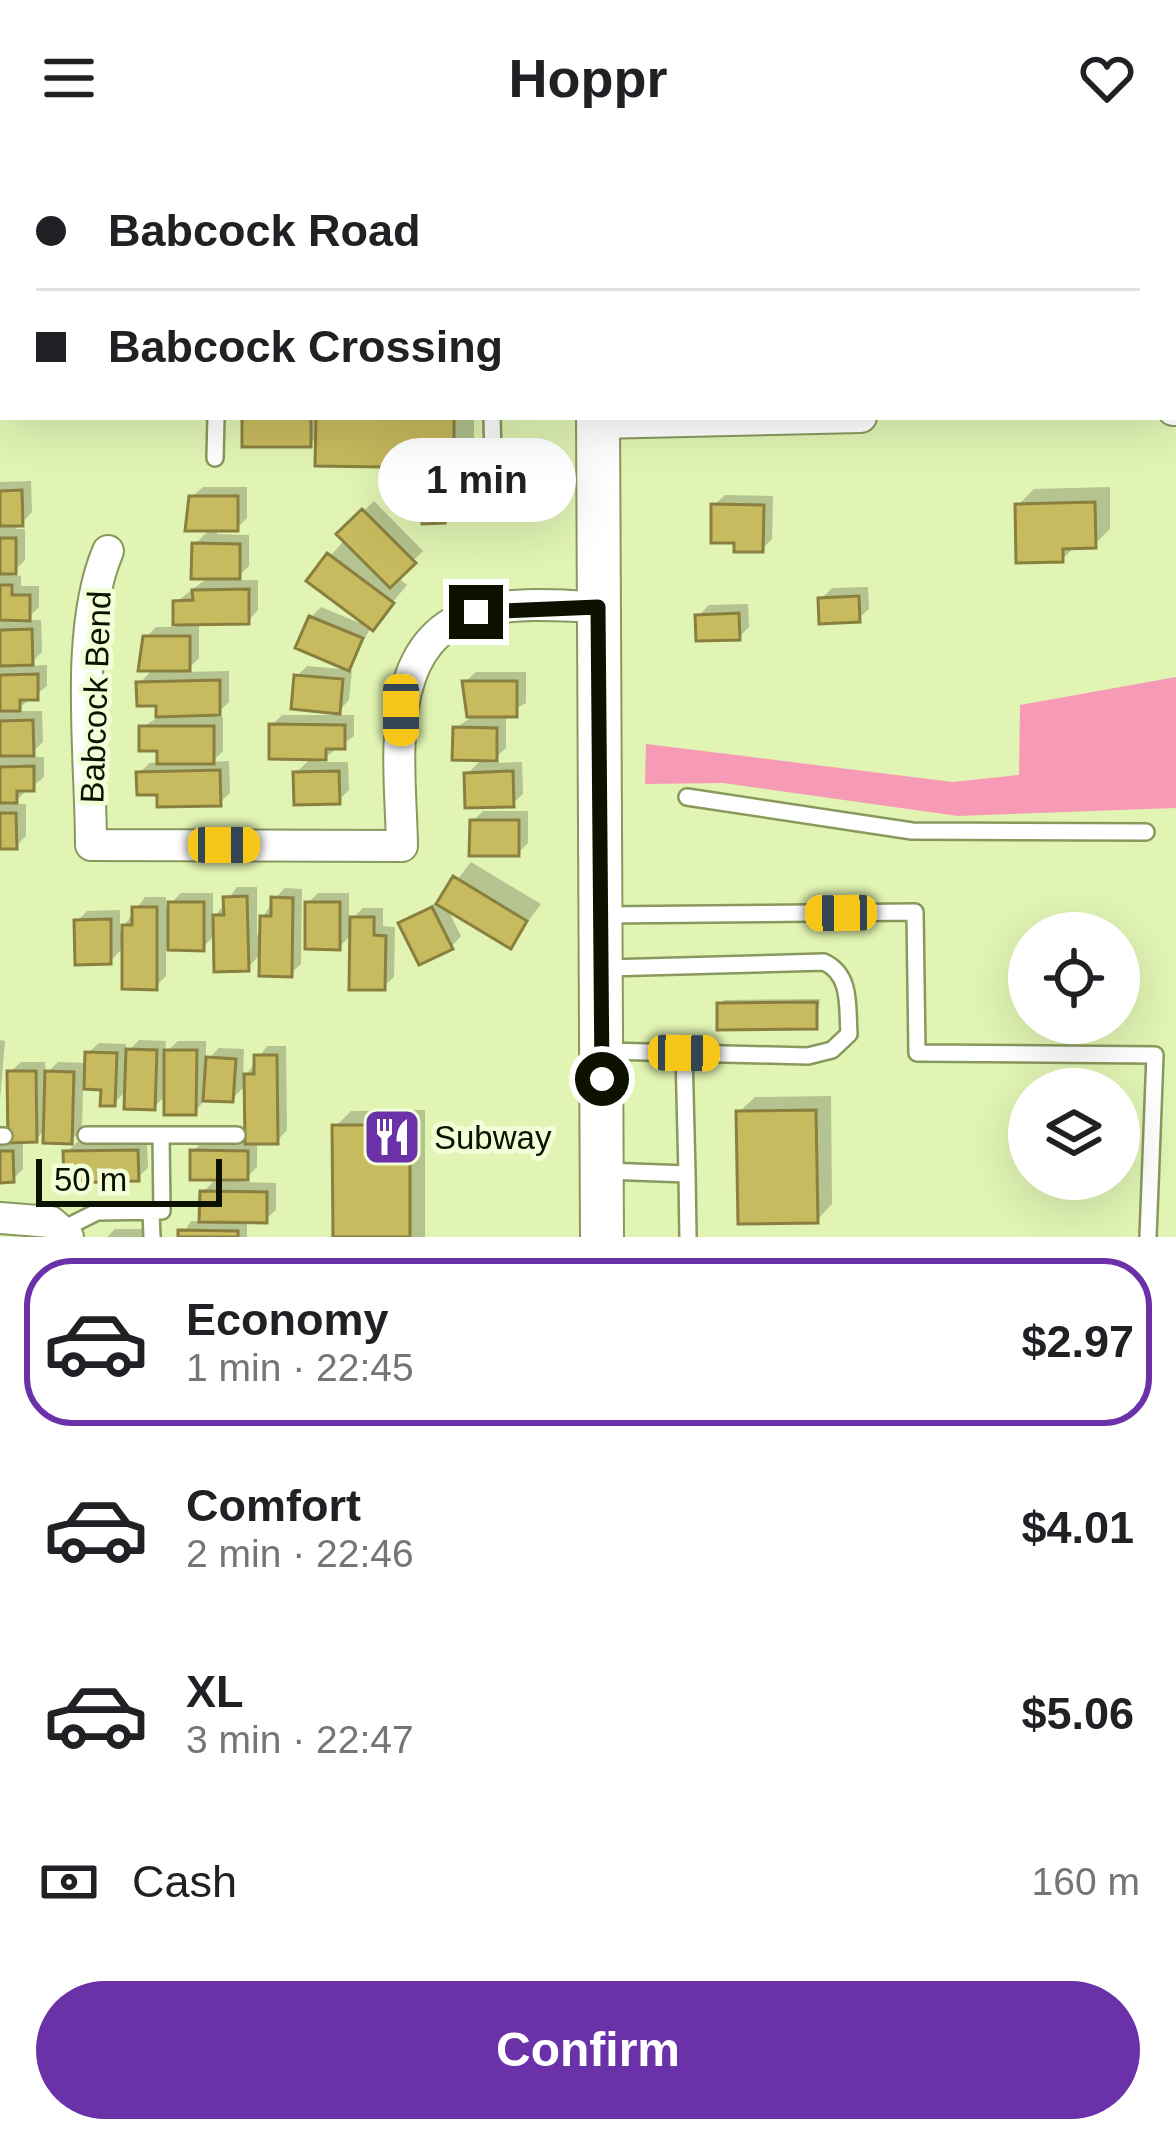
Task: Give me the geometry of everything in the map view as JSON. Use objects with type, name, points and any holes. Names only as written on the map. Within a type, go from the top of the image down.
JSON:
[{"type":"main road","points":[[598,420],[602,1237]]},
{"type":"street","name":"Babcock Bend","points":[[108,551],[94,593],[91,630],[91,845],[401,846],[401,710],[414,660],[441,632],[476,612],[598,607]]},
{"type":"street","points":[[0,1218],[36,1218],[65,1233]]},
{"type":"lane","points":[[215,458],[216,420]]},
{"type":"lane","points":[[492,420],[493,456]]},
{"type":"lane","points":[[687,797],[912,831],[1146,832]]},
{"type":"lane","points":[[601,915],[915,912],[917,1053],[1155,1054],[1148,1237]]},
{"type":"lane","points":[[601,968],[824,962],[838,969],[844,981],[849,1034],[832,1051],[808,1056],[603,1051]]},
{"type":"lane","points":[[684,1053],[688,1237]]},
{"type":"lane","points":[[86,1135],[237,1135]]},
{"type":"lane","points":[[65,1233],[97,1212],[162,1210],[161,1136]]},
{"type":"lane","points":[[602,1171],[687,1174]]},
{"type":"lane","points":[[151,1210],[152,1237]]},
{"type":"shaded area","points":[[1176,677],[1176,808],[958,816],[723,783],[645,784],[646,744],[953,782],[1019,775],[1020,705]]},
{"type":"building","points":[[242,420],[311,420],[311,447],[242,447]]},
{"type":"building","points":[[316,420],[454,420],[454,468],[315,466]]},
{"type":"building","points":[[22,490],[23,526],[0,526],[0,491]]},
{"type":"building","points":[[189,496],[238,496],[238,531],[185,531]]},
{"type":"building","points":[[422,500],[445,500],[445,523],[422,524]]},
{"type":"building","points":[[1095,502],[1096,548],[1063,549],[1063,562],[1016,563],[1015,504]]},
{"type":"building","points":[[711,504],[764,505],[763,552],[734,552],[734,543],[711,543]]},
{"type":"building","points":[[362,509],[416,563],[390,588],[336,534]]},
{"type":"building","points":[[0,538],[16,538],[16,574],[0,574]]},
{"type":"building","points":[[192,543],[240,544],[240,579],[191,579]]},
{"type":"building","points":[[327,553],[394,603],[373,631],[306,581]]},
{"type":"building","points":[[0,585],[12,585],[12,595],[30,595],[30,621],[0,620]]},
{"type":"building","points":[[249,589],[249,624],[173,625],[173,601],[193,600],[192,590]]},
{"type":"building","points":[[859,596],[860,622],[819,624],[818,598]]},
{"type":"building","points":[[739,613],[740,640],[696,641],[695,615]]},
{"type":"building","points":[[309,616],[363,638],[349,671],[295,648]]},
{"type":"building","points":[[32,629],[33,665],[0,666],[0,630]]},
{"type":"building","points":[[143,636],[190,636],[190,671],[138,671]]},
{"type":"building","points":[[38,674],[38,700],[20,700],[20,711],[0,711],[0,675]]},
{"type":"building","points":[[294,675],[343,679],[340,714],[291,709]]},
{"type":"building","points":[[220,680],[220,715],[156,717],[156,706],[137,706],[136,682]]},
{"type":"building","points":[[462,681],[517,681],[517,717],[467,717]]},
{"type":"building","points":[[33,720],[34,756],[0,756],[0,721]]},
{"type":"building","points":[[269,724],[345,725],[345,749],[326,749],[326,760],[269,759]]},
{"type":"building","points":[[139,726],[214,726],[214,764],[157,764],[157,751],[139,751]]},
{"type":"building","points":[[453,727],[497,728],[497,761],[452,760]]},
{"type":"building","points":[[34,766],[34,791],[17,791],[17,803],[0,803],[0,767]]},
{"type":"building","points":[[220,770],[221,806],[157,807],[157,795],[137,795],[136,772]]},
{"type":"building","points":[[339,771],[340,804],[294,805],[293,772]]},
{"type":"building","points":[[513,771],[514,807],[465,808],[464,773]]},
{"type":"building","points":[[0,813],[16,813],[17,849],[0,849]]},
{"type":"building","points":[[470,820],[519,820],[519,856],[469,856]]},
{"type":"building","points":[[453,876],[527,921],[511,949],[436,904]]},
{"type":"building","points":[[247,896],[249,971],[214,972],[213,915],[224,915],[223,897]]},
{"type":"building","points":[[271,897],[293,898],[292,977],[259,976],[260,916],[271,916]]},
{"type":"building","points":[[168,902],[204,902],[204,951],[168,950]]},
{"type":"building","points":[[305,902],[340,902],[340,950],[305,949]]},
{"type":"building","points":[[132,907],[157,907],[157,990],[122,989],[122,925],[132,925]]},
{"type":"building","points":[[432,907],[453,949],[419,965],[398,923]]},
{"type":"building","points":[[350,917],[374,917],[374,935],[386,936],[385,990],[349,990]]},
{"type":"building","points":[[111,919],[111,964],[75,965],[74,920]]},
{"type":"building","points":[[817,1002],[817,1029],[717,1030],[717,1003]]},
{"type":"building","points":[[126,1049],[157,1050],[155,1110],[124,1109]]},
{"type":"building","points":[[164,1050],[197,1050],[196,1115],[164,1115]]},
{"type":"building","points":[[85,1052],[117,1053],[115,1106],[100,1106],[101,1090],[84,1089]]},
{"type":"building","points":[[254,1055],[277,1055],[278,1144],[245,1144],[244,1074],[254,1074]]},
{"type":"building","points":[[206,1057],[236,1059],[233,1102],[203,1101]]},
{"type":"building","points":[[7,1071],[36,1071],[37,1142],[8,1143]]},
{"type":"building","points":[[45,1071],[74,1072],[72,1144],[43,1143]]},
{"type":"building","points":[[816,1110],[818,1223],[738,1224],[736,1111]]},
{"type":"building","points":[[332,1125],[410,1125],[410,1237],[333,1237]]},
{"type":"building","points":[[138,1150],[139,1181],[64,1183],[63,1151]]},
{"type":"building","points":[[190,1150],[248,1151],[248,1180],[190,1180]]},
{"type":"building","points":[[0,1151],[13,1151],[14,1182],[0,1183]]},
{"type":"building","points":[[200,1191],[267,1192],[267,1223],[199,1222]]},
{"type":"building","points":[[178,1230],[238,1231],[238,1237],[178,1237]]},
{"type":"place","name":"Subway","points":[[392,1137]]},
{"type":"route","points":[[476,612],[517,606],[598,607],[602,1079]]}]
